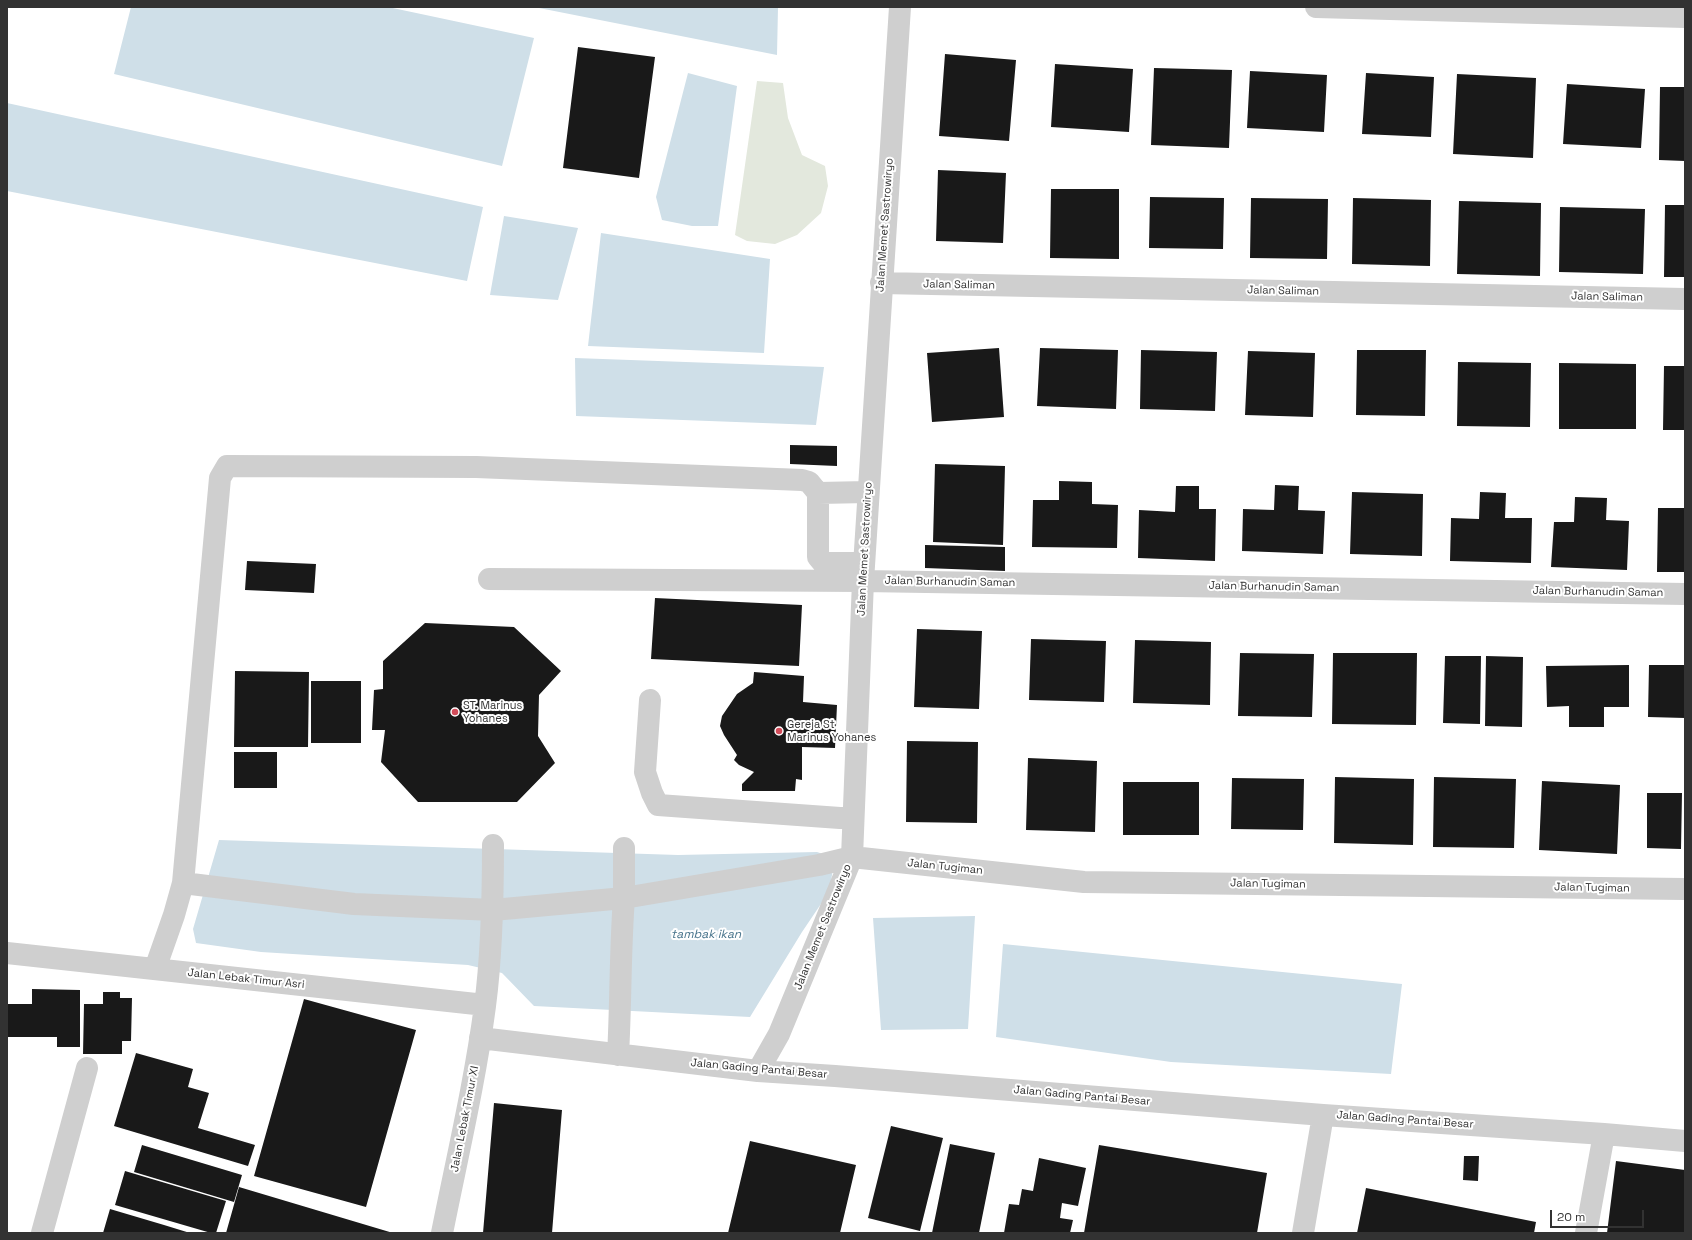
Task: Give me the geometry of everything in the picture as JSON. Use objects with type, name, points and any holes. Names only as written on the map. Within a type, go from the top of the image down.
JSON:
[{"type":"street","name":"Jalan Memet Sastrowiryo","points":[[758,1071],[779,1034],[852,857],[863,572],[900,7]]},
{"type":"street","points":[[1316,7],[1685,17]]},
{"type":"street","name":"Jalan Saliman","points":[[881,283],[1685,299]]},
{"type":"street","points":[[155,969],[174,915],[183,883],[220,478],[227,466],[476,467],[802,480],[809,482],[818,493],[818,557],[823,563],[863,572]]},
{"type":"street","points":[[818,493],[868,492]]},
{"type":"street","points":[[489,579],[863,572]]},
{"type":"street","name":"Jalan Burhanudin Saman","points":[[863,572],[1685,594]]},
{"type":"street","points":[[650,700],[645,772],[658,805],[853,818]]},
{"type":"street","name":"Jalan Lebak Timur XI","points":[[442,1233],[480,1038],[485,1005],[493,910],[493,845]]},
{"type":"street","points":[[618,1055],[620,1017],[620,944],[624,898],[624,848]]},
{"type":"street","name":"Jalan Tugiman","points":[[183,883],[354,904],[493,910],[624,898],[819,865],[852,857],[1084,882],[1685,889]]},
{"type":"street","name":"Jalan Lebak Timur Asri","points":[[7,953],[485,1005]]},
{"type":"street","name":"Jalan Gading Pantai Besar","points":[[480,1038],[758,1071],[851,1077],[1323,1115],[1685,1141]]},
{"type":"street","points":[[42,1233],[87,1068]]},
{"type":"street","points":[[1303,1233],[1323,1115]]},
{"type":"street","points":[[1586,1233],[1604,1134]]},
{"type":"shaded area","points":[[757,81],[783,83],[788,118],[802,155],[825,166],[828,186],[821,213],[797,235],[775,244],[747,241],[735,235]]},
{"type":"water","points":[[131,7],[388,7],[534,38],[502,166],[114,74]]},
{"type":"water","points":[[534,7],[778,7],[777,55]]},
{"type":"water","points":[[688,73],[737,86],[718,226],[692,226],[662,220],[656,197]]},
{"type":"water","points":[[7,103],[483,207],[467,281],[7,191]]},
{"type":"water","points":[[504,216],[578,228],[558,300],[490,295]]},
{"type":"water","points":[[601,233],[770,259],[764,353],[588,346]]},
{"type":"water","points":[[575,358],[824,367],[816,425],[576,416]]},
{"type":"water","name":"tambak ikan","points":[[219,840],[678,855],[817,852],[835,858],[829,892],[802,932],[750,1017],[534,1006],[502,973],[468,965],[261,952],[196,943],[193,929]]},
{"type":"water","points":[[975,916],[968,1029],[881,1030],[873,918]]},
{"type":"water","points":[[1003,944],[1402,984],[1391,1074],[1171,1062],[996,1037]]},
{"type":"building","points":[[578,47],[655,57],[639,178],[563,168]]},
{"type":"building","points":[[945,54],[1016,60],[1009,141],[939,136]]},
{"type":"building","points":[[1055,64],[1133,69],[1129,132],[1051,127]]},
{"type":"building","points":[[1154,68],[1232,70],[1229,148],[1151,145]]},
{"type":"building","points":[[1250,71],[1327,75],[1324,132],[1247,128]]},
{"type":"building","points":[[1366,73],[1434,77],[1431,137],[1362,134]]},
{"type":"building","points":[[1457,74],[1536,78],[1533,158],[1453,154]]},
{"type":"building","points":[[1567,84],[1645,89],[1641,148],[1563,144]]},
{"type":"building","points":[[1660,87],[1685,87],[1685,161],[1659,160]]},
{"type":"building","points":[[938,170],[1006,173],[1003,243],[936,241]]},
{"type":"building","points":[[1051,189],[1119,189],[1119,259],[1050,258]]},
{"type":"building","points":[[1150,197],[1224,198],[1223,249],[1149,248]]},
{"type":"building","points":[[1251,198],[1328,199],[1327,259],[1250,258]]},
{"type":"building","points":[[1353,198],[1431,200],[1430,266],[1352,264]]},
{"type":"building","points":[[1459,201],[1541,203],[1540,276],[1457,274]]},
{"type":"building","points":[[1665,205],[1685,205],[1685,277],[1664,277]]},
{"type":"building","points":[[1560,207],[1645,209],[1643,274],[1559,272]]},
{"type":"building","points":[[999,348],[1004,417],[932,422],[927,353]]},
{"type":"building","points":[[1040,348],[1118,350],[1116,409],[1037,406]]},
{"type":"building","points":[[1141,350],[1217,352],[1215,411],[1140,409]]},
{"type":"building","points":[[1357,350],[1426,350],[1425,416],[1356,415]]},
{"type":"building","points":[[1248,351],[1315,353],[1313,417],[1245,415]]},
{"type":"building","points":[[1458,362],[1531,363],[1530,427],[1457,426]]},
{"type":"building","points":[[1559,363],[1636,364],[1636,429],[1559,429]]},
{"type":"building","points":[[1664,366],[1685,366],[1685,430],[1663,430]]},
{"type":"building","points":[[790,445],[837,446],[837,466],[790,464]]},
{"type":"building","points":[[935,464],[1005,466],[1003,545],[933,542]]},
{"type":"building","points":[[1059,481],[1092,482],[1092,504],[1118,505],[1117,548],[1032,547],[1033,500],[1059,500]]},
{"type":"building","points":[[1275,485],[1299,486],[1298,510],[1325,511],[1323,554],[1242,551],[1243,509],[1274,510]]},
{"type":"building","points":[[1176,486],[1199,486],[1199,509],[1216,509],[1215,561],[1138,558],[1139,510],[1175,512]]},
{"type":"building","points":[[1352,492],[1423,494],[1422,556],[1350,554]]},
{"type":"building","points":[[1480,492],[1506,493],[1505,518],[1532,518],[1531,563],[1450,561],[1451,518],[1479,519]]},
{"type":"building","points":[[1575,497],[1607,498],[1606,520],[1629,521],[1627,570],[1551,567],[1554,522],[1574,522]]},
{"type":"building","points":[[1658,508],[1685,508],[1685,572],[1657,572]]},
{"type":"building","points":[[925,545],[1005,547],[1005,571],[925,568]]},
{"type":"building","points":[[247,561],[316,564],[314,593],[245,590]]},
{"type":"building","points":[[655,598],[802,605],[799,666],[651,659]]},
{"type":"building","name":"ST. Marinus Yohanes","points":[[425,623],[514,627],[561,671],[539,695],[538,736],[555,763],[517,802],[418,802],[381,762],[385,730],[372,730],[374,690],[383,689],[383,661]]},
{"type":"building","points":[[917,629],[982,631],[979,709],[914,707]]},
{"type":"building","points":[[1031,639],[1106,641],[1104,702],[1029,700]]},
{"type":"building","points":[[1135,640],[1211,642],[1210,705],[1133,703]]},
{"type":"building","points":[[1240,653],[1314,654],[1312,717],[1238,716]]},
{"type":"building","points":[[1333,653],[1417,653],[1416,725],[1332,724]]},
{"type":"building","points":[[1445,656],[1481,656],[1480,724],[1443,723]]},
{"type":"building","points":[[1486,656],[1523,657],[1522,727],[1485,726]]},
{"type":"building","points":[[1629,665],[1629,707],[1604,707],[1604,727],[1569,727],[1569,706],[1547,707],[1546,666]]},
{"type":"building","points":[[1649,665],[1685,665],[1685,718],[1648,717]]},
{"type":"building","points":[[235,671],[309,672],[308,747],[234,747]]},
{"type":"building","name":"Gereja St Marinus Yohanes","points":[[754,672],[804,676],[803,702],[837,705],[835,748],[802,747],[802,780],[796,779],[795,791],[742,791],[742,784],[754,772],[739,765],[734,760],[737,755],[720,726],[722,716],[737,694],[753,683]]},
{"type":"building","points":[[311,681],[361,681],[361,743],[311,743]]},
{"type":"building","points":[[907,741],[978,742],[977,823],[906,822]]},
{"type":"building","points":[[234,752],[277,752],[277,788],[234,788]]},
{"type":"building","points":[[1028,758],[1097,761],[1095,832],[1026,830]]},
{"type":"building","points":[[1335,777],[1414,779],[1413,845],[1334,843]]},
{"type":"building","points":[[1434,777],[1516,779],[1514,848],[1433,847]]},
{"type":"building","points":[[1232,778],[1304,779],[1303,830],[1231,829]]},
{"type":"building","points":[[1542,781],[1620,785],[1617,854],[1539,850]]},
{"type":"building","points":[[1123,782],[1199,782],[1199,835],[1123,835]]},
{"type":"building","points":[[1647,793],[1682,793],[1681,849],[1647,848]]},
{"type":"building","points":[[32,989],[80,990],[80,1047],[57,1047],[57,1037],[7,1037],[7,1004],[32,1004]]},
{"type":"building","points":[[103,992],[120,992],[120,998],[132,998],[131,1041],[122,1041],[122,1054],[83,1054],[84,1004],[103,1004]]},
{"type":"building","points":[[304,999],[416,1030],[366,1207],[254,1176]]},
{"type":"building","points":[[136,1053],[193,1069],[188,1087],[209,1093],[198,1128],[255,1145],[248,1166],[114,1126]]},
{"type":"building","points":[[494,1103],[562,1110],[552,1233],[483,1233]]},
{"type":"building","points":[[891,1126],[943,1138],[920,1231],[868,1218]]},
{"type":"building","points":[[750,1141],[856,1165],[840,1233],[728,1233]]},
{"type":"building","points":[[950,1144],[995,1153],[979,1233],[932,1233]]},
{"type":"building","points":[[142,1145],[242,1175],[234,1202],[134,1172]]},
{"type":"building","points":[[1099,1145],[1267,1173],[1257,1233],[1084,1233]]},
{"type":"building","points":[[1464,1156],[1479,1156],[1478,1181],[1463,1180]]},
{"type":"building","points":[[1039,1158],[1086,1168],[1078,1206],[1062,1203],[1060,1218],[1073,1220],[1070,1233],[1004,1233],[1009,1204],[1019,1205],[1022,1189],[1033,1191]]},
{"type":"building","points":[[1616,1161],[1685,1170],[1685,1233],[1607,1233]]},
{"type":"building","points":[[125,1171],[226,1201],[216,1233],[211,1233],[115,1205]]},
{"type":"building","points":[[239,1187],[393,1233],[226,1233]]},
{"type":"building","points":[[1366,1188],[1536,1222],[1534,1233],[1357,1233]]},
{"type":"building","points":[[110,1209],[164,1225],[190,1233],[103,1233]]},
{"type":"place","name":"ST. Marinus Yohanes","points":[[455,712]]},
{"type":"place","name":"Gereja St Marinus Yohanes","points":[[779,731]]}]
